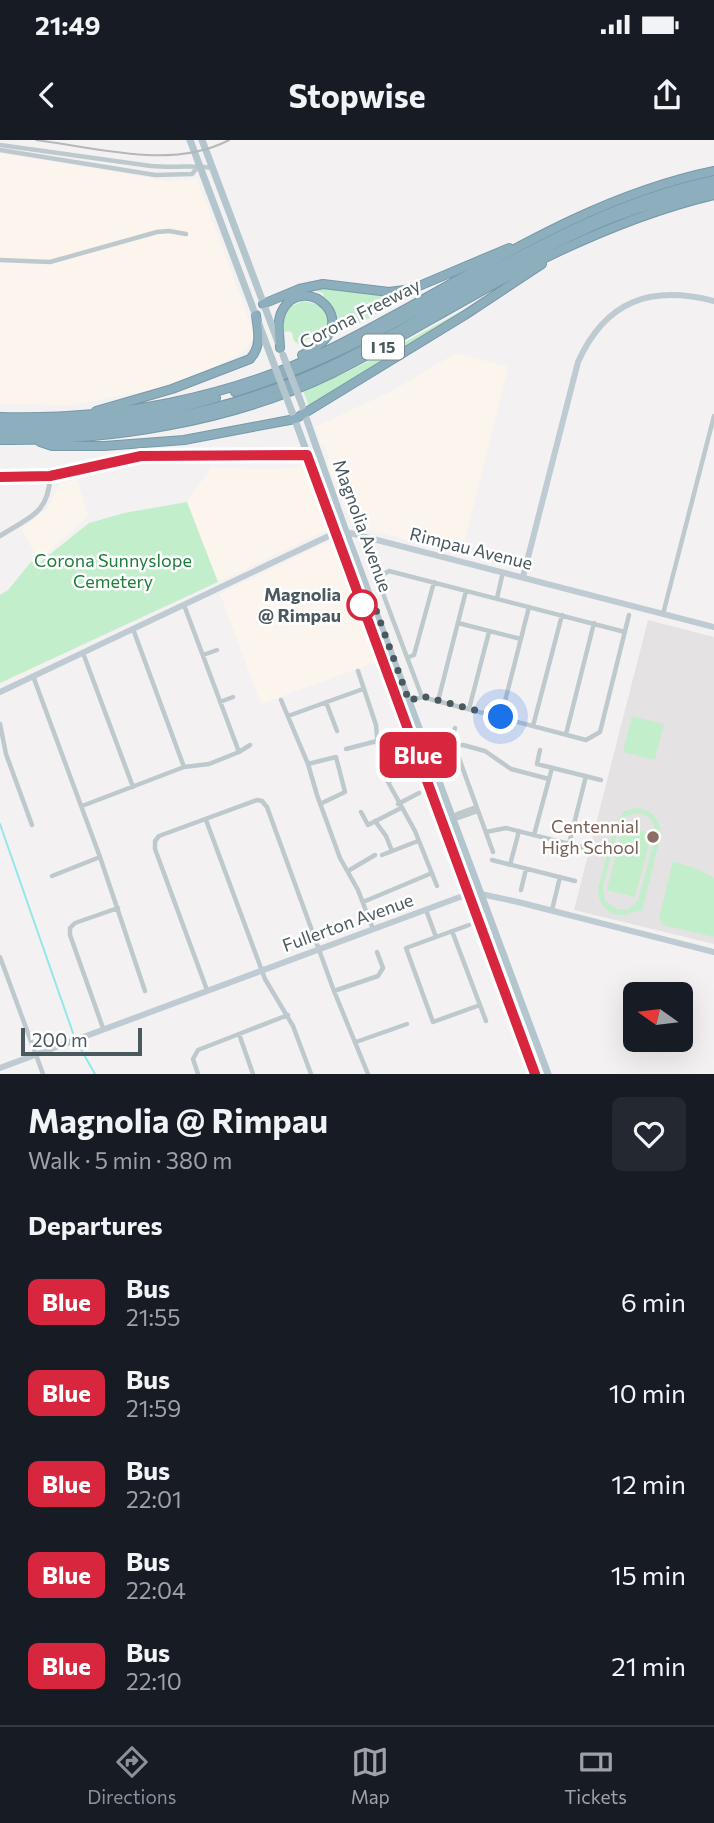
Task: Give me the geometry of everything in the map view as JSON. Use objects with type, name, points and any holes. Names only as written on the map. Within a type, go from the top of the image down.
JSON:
[{"type":"highway","name":"Corona Freeway","points":[[0,417],[87,415],[217,393],[326,351],[528,242],[606,204],[686,178],[714,172]]},
{"type":"highway","points":[[0,425],[77,423],[125,418],[188,406],[258,385],[343,351],[555,236],[643,200],[714,180]]},
{"type":"highway","points":[[0,432],[57,432],[120,426],[196,412],[263,392],[353,355],[500,273],[592,227],[678,197],[714,188]]},
{"type":"highway","points":[[678,197],[714,195]]},
{"type":"highway","name":"Corona Freeway","points":[[0,440],[99,436],[158,427],[217,414],[273,397],[328,375],[558,251],[619,224],[714,195]]},
{"type":"highway","points":[[263,303],[299,289],[323,284],[389,292],[412,289],[528,242]]},
{"type":"highway","points":[[34,439],[52,446],[131,445],[184,440],[305,414],[465,315],[533,271],[558,251]]},
{"type":"highway","points":[[253,380],[325,342],[333,325],[333,316],[328,307],[312,296],[300,296],[289,301],[282,310],[279,322],[281,351]]},
{"type":"highway","points":[[87,415],[103,407],[172,389],[250,359],[257,352],[256,315]]},
{"type":"main road","name":"Magnolia Avenue","points":[[190,140],[536,1074]]},
{"type":"main road","name":"Magnolia Avenue","points":[[202,140],[548,1074]]},
{"type":"main road","points":[[523,577],[578,362],[585,346],[597,329],[618,310],[649,296],[680,293],[714,301]]},
{"type":"main road","points":[[256,315],[263,303]]},
{"type":"main road","name":"Rimpau Avenue","points":[[0,692],[335,533],[346,532],[714,626]]},
{"type":"main road","points":[[366,615],[376,610]]},
{"type":"main road","points":[[422,765],[432,761]]},
{"type":"main road","points":[[442,822],[453,818]]},
{"type":"main road","name":"Fullerton Avenue","points":[[0,1068],[468,894],[481,894],[552,910],[714,953]]},
{"type":"main road","points":[[498,974],[509,970]]},
{"type":"street","points":[[0,147],[151,166],[212,167]]},
{"type":"street","points":[[0,260],[50,262],[157,232],[169,230],[186,233]]},
{"type":"street","points":[[663,614],[714,416]]},
{"type":"street","points":[[0,477],[50,476],[141,456],[319,453]]},
{"type":"street","points":[[0,536],[44,505],[50,491],[50,476]]},
{"type":"street","points":[[422,696],[379,583],[381,576],[389,571],[625,632]]},
{"type":"street","points":[[497,598],[503,572]]},
{"type":"street","points":[[409,657],[414,655],[434,582]]},
{"type":"street","points":[[438,701],[466,591]]},
{"type":"street","points":[[184,605],[239,752]]},
{"type":"street","points":[[501,717],[529,607]]},
{"type":"street","points":[[533,726],[562,615]]},
{"type":"street","points":[[409,701],[422,696],[586,740],[592,738],[600,732],[629,615]]},
{"type":"street","points":[[458,623],[521,639]]},
{"type":"street","points":[[566,734],[594,623]]},
{"type":"street","points":[[133,629],[184,767]]},
{"type":"street","points":[[469,709],[489,632]]},
{"type":"street","points":[[203,655],[216,650]]},
{"type":"street","points":[[83,653],[132,787]]},
{"type":"street","points":[[358,671],[376,725],[379,752],[387,780],[415,831],[437,886]]},
{"type":"street","points":[[33,676],[82,806],[145,991]]},
{"type":"street","points":[[287,716],[363,689]]},
{"type":"street","points":[[220,702],[233,697]]},
{"type":"street","points":[[281,700],[308,764],[320,804],[373,929]]},
{"type":"street","points":[[326,702],[337,731]]},
{"type":"street","points":[[0,724],[6,754],[32,825]]},
{"type":"street","points":[[455,728],[452,740],[493,852]]},
{"type":"street","points":[[346,748],[377,741]]},
{"type":"street","points":[[82,806],[184,767],[209,764],[250,745]]},
{"type":"street","points":[[454,746],[463,745],[485,751],[511,769],[548,779]]},
{"type":"street","points":[[379,752],[404,746]]},
{"type":"street","points":[[540,750],[537,764],[601,780]]},
{"type":"street","points":[[308,764],[336,757],[345,792],[320,804]]},
{"type":"street","points":[[387,780],[402,771],[422,765]]},
{"type":"street","points":[[534,835],[552,768]]},
{"type":"street","points":[[569,844],[586,776]]},
{"type":"street","points":[[361,812],[368,825],[419,793]]},
{"type":"street","points":[[207,990],[155,849],[155,841],[159,836],[257,800],[262,801],[267,807],[334,992],[368,1074]]},
{"type":"street","points":[[453,818],[457,814],[477,809]]},
{"type":"street","points":[[206,820],[262,970],[273,995],[288,1015],[311,1074]]},
{"type":"street","points":[[375,821],[386,836],[392,851]]},
{"type":"street","points":[[486,832],[506,828],[585,848]]},
{"type":"street","points":[[510,864],[519,831]]},
{"type":"street","points":[[382,855],[418,841]]},
{"type":"street","points":[[348,871],[375,855]]},
{"type":"street","points":[[52,876],[100,857]]},
{"type":"street","points":[[492,860],[575,881]]},
{"type":"street","points":[[521,890],[526,869]]},
{"type":"street","points":[[363,902],[432,873]]},
{"type":"street","points":[[552,910],[560,877]]},
{"type":"street","points":[[103,1028],[70,935],[70,928],[75,923],[118,908]]},
{"type":"street","points":[[426,910],[436,937]]},
{"type":"street","points":[[469,925],[406,948],[433,1022],[480,1005]]},
{"type":"street","points":[[452,931],[486,1021]]},
{"type":"street","points":[[334,992],[378,976],[383,968],[377,951]]},
{"type":"street","points":[[0,957],[43,1074]]},
{"type":"street","points":[[198,1074],[194,1054],[209,1045],[288,1015]]},
{"type":"street","points":[[356,1042],[407,1024]]},
{"type":"street","points":[[239,1034],[253,1074]]},
{"type":"shaded area","points":[[0,153],[169,181],[197,179],[255,336],[242,353],[204,372],[150,390],[74,405],[0,404]]},
{"type":"shaded area","points":[[456,353],[508,367],[461,554],[352,525],[327,463],[329,459],[325,445],[321,444],[315,427],[392,391]]},
{"type":"shaded area","points":[[300,464],[305,467],[327,526],[325,531],[218,582],[187,502],[211,468],[278,469],[299,467]]},
{"type":"shaded area","points":[[77,479],[88,516],[39,560],[21,529],[48,508],[60,483]]},
{"type":"shaded area","points":[[328,542],[333,544],[376,662],[261,704],[220,594]]},
{"type":"shaded area","name":"Centennial High School","points":[[648,620],[714,637],[714,944],[574,910]]},
{"type":"green space","points":[[315,288],[416,291],[417,294],[349,328],[335,332],[333,313],[323,293]]},
{"type":"green space","points":[[303,301],[321,305],[328,317],[327,331],[322,330],[313,339],[307,339],[302,346],[294,341],[292,333],[284,332],[284,317],[290,307]]},
{"type":"green space","points":[[463,310],[464,312],[309,406],[303,391],[404,343]]},
{"type":"green space","name":"Corona Sunnyslope Cemetery","points":[[187,502],[218,582],[0,683],[0,595],[8,590],[35,557],[39,563],[89,523],[124,513]]},
{"type":"green space","points":[[632,716],[664,724],[655,760],[623,752]]},
{"type":"green space","points":[[635,808],[650,812],[659,823],[661,834],[642,911],[618,915],[605,908],[598,889],[615,823],[624,811]],"holes":[[[641,814],[648,817],[653,824],[655,837],[638,901],[629,909],[617,909],[605,901],[603,886],[619,825],[625,817]]]},
{"type":"green space","points":[[623,826],[652,833],[635,897],[607,890]]},
{"type":"green space","points":[[673,861],[714,878],[714,937],[663,925],[659,918]]},
{"type":"waterway","points":[[0,824],[73,1033]]},
{"type":"waterway","points":[[79,1046],[95,1074]]},
{"type":"railway","points":[[36,140],[159,155],[184,154],[229,140]]},
{"type":"bus line","name":"Blue","points":[[0,477],[50,476],[141,456],[307,455],[535,1074]]},
{"type":"place","name":"Magnolia @ Rimpau","points":[[362,605]]},
{"type":"place","name":"Centennial High School","points":[[653,837]]},
{"type":"route","points":[[362,605],[360,598],[366,615],[376,610],[409,701],[422,696],[501,717]]}]
